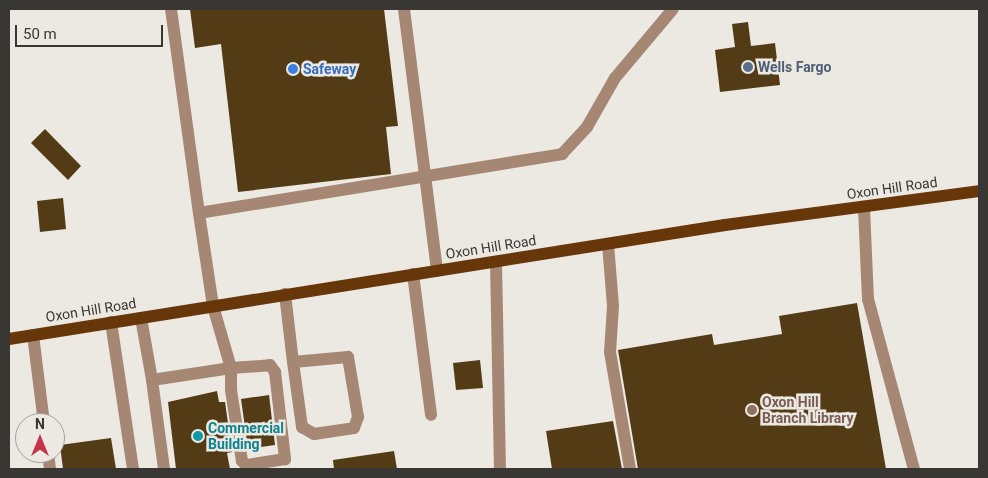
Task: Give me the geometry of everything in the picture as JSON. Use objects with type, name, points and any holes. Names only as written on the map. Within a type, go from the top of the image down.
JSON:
[{"type":"main road","name":"Oxon Hill Road","points":[[9,339],[608,244],[979,191]]},
{"type":"lane","points":[[152,380],[231,368],[270,365],[275,372],[286,459],[246,465],[242,462],[231,368],[213,306],[171,9]]},
{"type":"lane","points":[[404,9],[437,271]]},
{"type":"lane","points":[[199,213],[562,154],[587,127],[615,78],[673,9]]},
{"type":"lane","points":[[864,208],[868,299],[914,469]]},
{"type":"lane","points":[[608,244],[613,306],[610,352],[630,469]]},
{"type":"lane","points":[[496,262],[500,469]]},
{"type":"lane","points":[[413,274],[431,415]]},
{"type":"lane","points":[[285,294],[293,362],[302,427],[306,432],[354,428],[358,417],[348,357],[293,362]]},
{"type":"lane","points":[[141,318],[152,380],[164,469]]},
{"type":"lane","points":[[111,322],[133,469]]},
{"type":"lane","points":[[33,335],[43,413]]},
{"type":"building","points":[[190,9],[384,9],[398,126],[386,127],[391,174],[238,192],[221,44],[195,48]]},
{"type":"building","name":"Wells Fargo","points":[[748,22],[751,46],[775,43],[780,85],[720,92],[715,50],[735,47],[732,24]]},
{"type":"building","points":[[45,129],[81,166],[68,180],[31,143]]},
{"type":"building","points":[[63,198],[66,229],[40,232],[37,201]]},
{"type":"building","name":"Oxon Hill Branch Library","points":[[857,303],[886,469],[638,469],[618,350],[712,334],[714,345],[782,334],[779,316]]},
{"type":"building","points":[[480,360],[483,388],[456,390],[453,363]]},
{"type":"building","name":"Commercial Building","points":[[217,391],[219,402],[225,402],[232,452],[227,453],[230,469],[176,469],[168,402]]},
{"type":"building","points":[[269,395],[275,445],[248,449],[241,399]]},
{"type":"building","points":[[613,421],[622,469],[552,469],[546,431]]},
{"type":"building","points":[[111,438],[116,469],[63,469],[62,463],[65,463],[65,444]]},
{"type":"building","points":[[394,451],[397,469],[334,469],[333,460]]},
{"type":"place","name":"Wells Fargo","points":[[748,67]]},
{"type":"place","name":"Safeway","points":[[293,69]]},
{"type":"place","name":"Oxon Hill Branch Library","points":[[752,410]]},
{"type":"place","name":"Commercial Building","points":[[198,436]]}]
